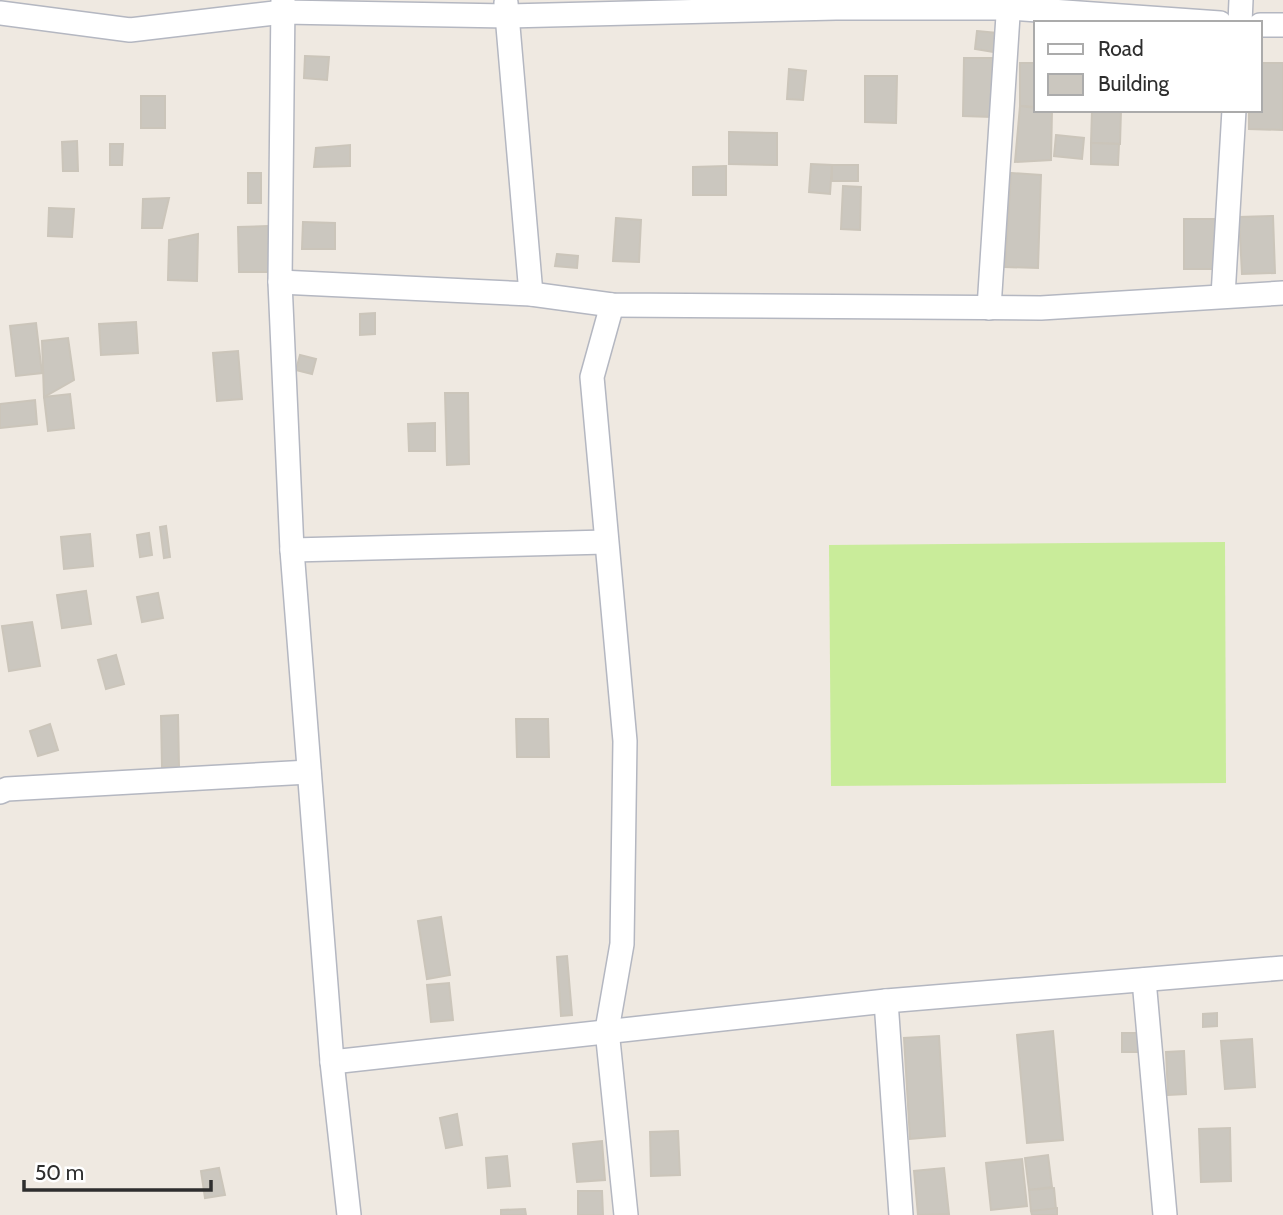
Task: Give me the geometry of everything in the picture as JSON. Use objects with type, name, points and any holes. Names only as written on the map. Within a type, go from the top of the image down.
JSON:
[{"type":"street","points":[[1240,21],[1241,0]]},
{"type":"street","points":[[989,308],[1009,4]]},
{"type":"street","points":[[0,13],[130,30],[283,6],[836,8],[1009,4],[1198,21]]},
{"type":"street","points":[[283,6],[280,282],[292,550],[332,1062],[349,1215]]},
{"type":"street","points":[[506,8],[531,294]]},
{"type":"street","points":[[1262,25],[1283,25]]},
{"type":"street","points":[[1223,296],[1234,112]]},
{"type":"street","points":[[280,282],[531,294],[612,306],[1041,308],[1283,293]]},
{"type":"street","points":[[612,306],[592,377],[625,741],[622,944],[607,1030],[626,1215]]},
{"type":"street","points":[[292,550],[606,542]]},
{"type":"street","points":[[0,792],[6,789],[309,772]]},
{"type":"street","points":[[332,1062],[886,1001],[1283,968]]},
{"type":"street","points":[[1143,980],[1165,1215]]},
{"type":"street","points":[[886,1001],[901,1215]]},
{"type":"green space","points":[[1225,542],[1226,783],[831,786],[829,545]]},
{"type":"building","points":[[977,31],[997,33],[994,52],[975,49]]},
{"type":"building","points":[[305,56],[329,57],[327,80],[304,78]]},
{"type":"building","points":[[964,58],[993,58],[992,117],[963,116]]},
{"type":"building","points":[[1020,63],[1034,63],[1034,107],[1020,106]]},
{"type":"building","points":[[1262,63],[1283,63],[1283,130],[1249,129],[1249,112],[1262,112]]},
{"type":"building","points":[[789,69],[806,71],[803,100],[787,99]]},
{"type":"building","points":[[865,76],[897,76],[896,123],[865,122]]},
{"type":"building","points":[[141,96],[165,96],[165,128],[141,128]]},
{"type":"building","points":[[1020,106],[1034,108],[1034,112],[1052,112],[1051,160],[1015,162]]},
{"type":"building","points":[[1092,112],[1121,112],[1120,144],[1091,143]]},
{"type":"building","points":[[729,132],[777,133],[777,165],[729,164]]},
{"type":"building","points":[[1056,135],[1084,138],[1082,159],[1054,156]]},
{"type":"building","points":[[77,141],[78,171],[63,171],[62,142]]},
{"type":"building","points":[[1091,143],[1119,144],[1118,165],[1091,164]]},
{"type":"building","points":[[110,144],[123,144],[122,165],[110,165]]},
{"type":"building","points":[[350,145],[350,166],[314,167],[316,148]]},
{"type":"building","points":[[811,164],[832,165],[830,194],[809,192]]},
{"type":"building","points":[[832,165],[858,165],[858,181],[832,181]]},
{"type":"building","points":[[726,166],[726,195],[693,195],[693,167]]},
{"type":"building","points":[[248,173],[261,173],[261,203],[248,203]]},
{"type":"building","points":[[1011,173],[1041,175],[1038,268],[1005,267]]},
{"type":"building","points":[[843,186],[861,187],[860,230],[841,229]]},
{"type":"building","points":[[169,198],[162,228],[142,228],[143,199]]},
{"type":"building","points":[[49,208],[74,209],[72,237],[48,236]]},
{"type":"building","points":[[1273,216],[1275,273],[1242,274],[1239,217]]},
{"type":"building","points":[[616,218],[641,220],[639,262],[613,261]]},
{"type":"building","points":[[1184,219],[1217,219],[1217,269],[1184,269]]},
{"type":"building","points":[[303,222],[335,223],[335,249],[302,249]]},
{"type":"building","points":[[268,226],[269,272],[239,272],[238,227]]},
{"type":"building","points":[[198,234],[197,281],[168,280],[169,240]]},
{"type":"building","points":[[557,254],[578,256],[577,268],[555,266]]},
{"type":"building","points":[[375,313],[375,334],[360,335],[360,314]]},
{"type":"building","points":[[136,322],[138,353],[101,355],[99,324]]},
{"type":"building","points":[[36,323],[42,373],[16,376],[10,326]]},
{"type":"building","points":[[68,338],[74,380],[44,397],[42,341]]},
{"type":"building","points":[[238,351],[242,399],[217,401],[213,353]]},
{"type":"building","points":[[300,355],[316,359],[312,374],[296,370]]},
{"type":"building","points":[[445,393],[468,393],[469,464],[447,465]]},
{"type":"building","points":[[70,394],[74,428],[48,431],[44,397]]},
{"type":"building","points":[[35,400],[37,424],[0,428],[0,404]]},
{"type":"building","points":[[435,423],[435,451],[409,451],[408,424]]},
{"type":"building","points":[[166,526],[170,557],[164,558],[160,527]]},
{"type":"building","points":[[149,533],[152,555],[140,557],[137,535]]},
{"type":"building","points":[[90,534],[93,566],[64,569],[61,537]]},
{"type":"building","points":[[86,591],[91,624],[62,628],[57,595]]},
{"type":"building","points":[[158,593],[163,618],[142,622],[137,597]]},
{"type":"building","points":[[32,622],[40,666],[9,671],[2,626]]},
{"type":"building","points":[[116,655],[124,684],[106,689],[98,660]]},
{"type":"building","points":[[178,715],[179,767],[162,767],[161,716]]},
{"type":"building","points":[[516,719],[548,719],[549,757],[517,757]]},
{"type":"building","points":[[50,724],[58,750],[38,756],[30,731]]},
{"type":"building","points":[[441,917],[450,975],[427,979],[418,921]]},
{"type":"building","points":[[567,956],[572,1015],[561,1016],[557,957]]},
{"type":"building","points":[[449,983],[453,1020],[431,1022],[427,985]]},
{"type":"building","points":[[1217,1013],[1217,1026],[1203,1027],[1203,1014]]},
{"type":"building","points":[[1053,1031],[1063,1140],[1027,1143],[1017,1035]]},
{"type":"building","points":[[1122,1033],[1141,1033],[1141,1052],[1122,1052]]},
{"type":"building","points":[[939,1036],[945,1136],[910,1139],[904,1038]]},
{"type":"building","points":[[1252,1039],[1255,1087],[1225,1089],[1221,1041]]},
{"type":"building","points":[[1184,1051],[1186,1094],[1168,1095],[1166,1052]]},
{"type":"building","points":[[457,1114],[462,1145],[446,1148],[440,1118]]},
{"type":"building","points":[[1230,1128],[1231,1181],[1201,1182],[1199,1129]]},
{"type":"building","points":[[678,1131],[680,1175],[651,1176],[650,1132]]},
{"type":"building","points":[[602,1141],[605,1180],[577,1182],[573,1144]]},
{"type":"building","points":[[1048,1155],[1052,1187],[1029,1190],[1025,1158]]},
{"type":"building","points":[[507,1156],[510,1186],[488,1188],[486,1158]]},
{"type":"building","points":[[1022,1159],[1027,1206],[991,1210],[986,1163]]},
{"type":"building","points":[[219,1168],[225,1195],[205,1198],[201,1171]]},
{"type":"building","points":[[944,1168],[949,1214],[918,1215],[914,1171]]},
{"type":"building","points":[[1054,1188],[1056,1209],[1031,1211],[1029,1190]]},
{"type":"building","points":[[578,1191],[602,1191],[603,1215],[578,1215]]},
{"type":"building","points":[[1057,1208],[1057,1215],[1032,1215],[1031,1211]]},
{"type":"building","points":[[525,1209],[526,1215],[501,1215],[501,1210]]}]
